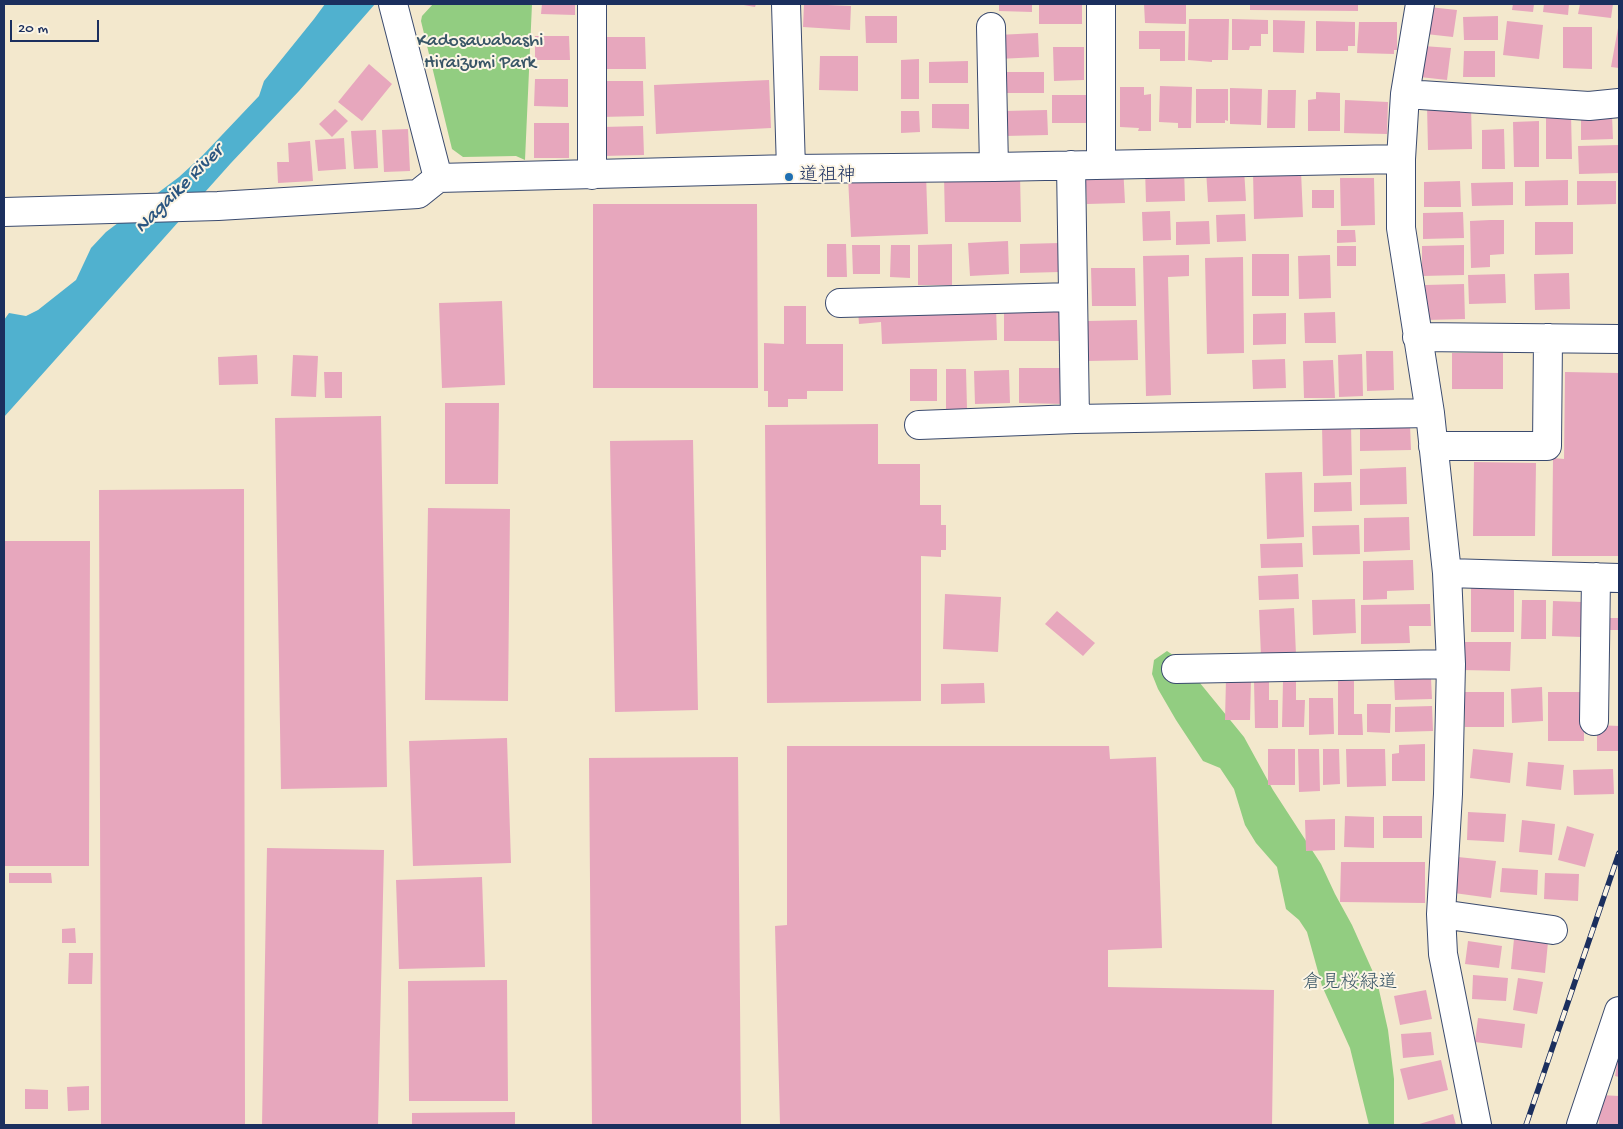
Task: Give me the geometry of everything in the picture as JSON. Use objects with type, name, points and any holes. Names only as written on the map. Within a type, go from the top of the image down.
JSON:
[{"type":"street","points":[[592,4],[592,174]]},
{"type":"street","points":[[786,4],[792,169]]},
{"type":"street","points":[[1101,4],[1101,165]]},
{"type":"street","points":[[1420,4],[1405,94],[1401,159],[1401,228],[1430,413],[1448,573],[1452,664],[1448,794],[1441,914],[1443,954],[1477,1125]]},
{"type":"street","points":[[401,10],[438,178]]},
{"type":"street","points":[[991,27],[994,167]]},
{"type":"street","points":[[1405,94],[1589,106],[1619,103]]},
{"type":"street","points":[[4,212],[218,206],[418,194],[438,178],[792,169],[1401,159]]},
{"type":"street","points":[[1071,165],[1075,419]]},
{"type":"street","points":[[840,303],[1073,297]]},
{"type":"street","points":[[1417,337],[1619,339]]},
{"type":"street","points":[[1433,446],[1547,446],[1548,338]]},
{"type":"street","points":[[920,425],[1075,419],[1430,413]]},
{"type":"street","points":[[1448,573],[1608,578],[1594,721]]},
{"type":"street","points":[[1176,669],[1452,664]]},
{"type":"street","points":[[1441,914],[1554,930]]},
{"type":"street","points":[[1581,1125],[1619,1011]]},
{"type":"green space","name":"Kadosawabashi Hiraizumi Park","points":[[433,4],[532,4],[525,160],[516,156],[463,157],[452,149],[421,21],[422,16]]},
{"type":"green space","name":"倉見桜緑道","points":[[1167,651],[1182,661],[1244,737],[1273,790],[1321,864],[1352,925],[1377,981],[1388,1030],[1394,1079],[1394,1125],[1369,1125],[1350,1048],[1322,986],[1307,932],[1299,920],[1286,909],[1277,867],[1256,843],[1245,825],[1234,789],[1220,768],[1203,761],[1158,689],[1152,674],[1154,660]]},
{"type":"water","name":"Nagaike River","points":[[325,4],[375,4],[299,91],[231,163],[4,417],[4,320],[9,313],[26,316],[38,310],[76,280],[91,248],[106,232],[179,177],[203,155],[259,96],[264,81]]},
{"type":"building","points":[[542,4],[575,4],[575,15],[541,14]]},
{"type":"building","points":[[738,4],[756,4],[755,7]]},
{"type":"building","points":[[804,4],[851,6],[850,30],[803,27]]},
{"type":"building","points":[[999,4],[1032,4],[1032,12],[999,11]]},
{"type":"building","points":[[1039,4],[1082,4],[1082,24],[1039,24]]},
{"type":"building","points":[[1144,4],[1186,4],[1186,24],[1145,23]]},
{"type":"building","points":[[1250,4],[1358,4],[1358,11],[1250,10]]},
{"type":"building","points":[[1513,4],[1534,4],[1533,12],[1512,10]]},
{"type":"building","points":[[1544,4],[1569,4],[1568,15],[1543,12]]},
{"type":"building","points":[[1580,4],[1613,4],[1611,18],[1578,14]]},
{"type":"building","points":[[1429,7],[1457,10],[1453,37],[1426,34]]},
{"type":"building","points":[[865,16],[897,16],[897,43],[866,43]]},
{"type":"building","points":[[1498,16],[1498,40],[1464,40],[1463,17]]},
{"type":"building","points":[[1189,19],[1229,19],[1228,60],[1212,60],[1212,62],[1188,60]]},
{"type":"building","points":[[1232,19],[1268,20],[1268,34],[1261,34],[1261,46],[1250,46],[1249,50],[1232,50]]},
{"type":"building","points":[[1273,20],[1305,21],[1304,53],[1273,52]]},
{"type":"building","points":[[1316,21],[1355,22],[1355,46],[1348,46],[1348,51],[1316,51]]},
{"type":"building","points":[[1507,21],[1543,25],[1539,59],[1503,55]]},
{"type":"building","points":[[1359,22],[1397,22],[1397,50],[1394,50],[1394,54],[1357,53]]},
{"type":"building","points":[[1563,27],[1592,27],[1592,69],[1563,68]]},
{"type":"building","points":[[1619,28],[1619,68],[1611,67]]},
{"type":"building","points":[[1139,31],[1185,31],[1185,61],[1160,61],[1160,49],[1139,49]]},
{"type":"building","points":[[1038,33],[1039,57],[998,59],[997,35]]},
{"type":"building","points":[[535,36],[569,36],[570,60],[535,60]]},
{"type":"building","points":[[603,37],[645,37],[646,69],[604,69]]},
{"type":"building","points":[[1423,46],[1451,48],[1447,80],[1420,77]]},
{"type":"building","points":[[1053,47],[1084,47],[1084,80],[1054,81]]},
{"type":"building","points":[[1464,51],[1495,51],[1495,77],[1463,77]]},
{"type":"building","points":[[820,56],[858,56],[858,91],[819,90]]},
{"type":"building","points":[[919,59],[919,99],[901,99],[901,60]]},
{"type":"building","points":[[968,61],[968,83],[929,83],[929,62]]},
{"type":"building","points":[[369,64],[392,84],[362,121],[338,102]]},
{"type":"building","points":[[1003,72],[1044,72],[1044,93],[1003,93]]},
{"type":"building","points":[[535,79],[568,79],[568,107],[534,106]]},
{"type":"building","points":[[769,80],[771,128],[656,134],[654,85]]},
{"type":"building","points":[[599,81],[643,81],[644,116],[600,117]]},
{"type":"building","points":[[1160,86],[1192,87],[1191,128],[1178,128],[1178,123],[1159,122]]},
{"type":"building","points":[[1120,87],[1144,87],[1144,95],[1151,94],[1151,131],[1138,131],[1139,128],[1120,127]]},
{"type":"building","points":[[1230,88],[1262,89],[1261,125],[1230,124]]},
{"type":"building","points":[[1196,89],[1228,89],[1228,121],[1225,120],[1225,123],[1196,123]]},
{"type":"building","points":[[1268,90],[1296,90],[1295,128],[1267,128]]},
{"type":"building","points":[[1316,92],[1340,93],[1340,131],[1308,131],[1308,100],[1316,99]]},
{"type":"building","points":[[1052,95],[1087,95],[1088,123],[1052,123]]},
{"type":"building","points":[[1345,100],[1388,102],[1387,134],[1344,133]]},
{"type":"building","points":[[932,104],[969,104],[969,129],[932,128]]},
{"type":"building","points":[[1427,105],[1471,105],[1472,149],[1428,150]]},
{"type":"building","points":[[335,109],[348,121],[332,137],[319,124]]},
{"type":"building","points":[[1047,110],[1048,135],[1005,136],[1004,111]]},
{"type":"building","points":[[901,111],[919,111],[920,132],[901,133]]},
{"type":"building","points":[[1571,113],[1572,159],[1546,159],[1546,114]]},
{"type":"building","points":[[1581,116],[1612,116],[1613,139],[1581,140]]},
{"type":"building","points":[[1539,121],[1539,167],[1514,167],[1513,122]]},
{"type":"building","points":[[534,123],[569,123],[569,158],[534,158]]},
{"type":"building","points":[[643,126],[644,155],[603,156],[602,127]]},
{"type":"building","points":[[408,129],[410,171],[384,172],[382,130]]},
{"type":"building","points":[[1504,129],[1505,169],[1482,169],[1482,130]]},
{"type":"building","points":[[376,130],[378,168],[354,169],[351,131]]},
{"type":"building","points":[[344,138],[346,169],[318,171],[315,140]]},
{"type":"building","points":[[310,141],[313,181],[278,183],[277,162],[289,162],[288,143]]},
{"type":"building","points":[[1619,145],[1619,173],[1579,174],[1578,146]]},
{"type":"building","points":[[1123,165],[1125,203],[1087,204],[1085,166]]},
{"type":"building","points":[[1184,168],[1185,201],[1146,202],[1145,169]]},
{"type":"building","points":[[1244,169],[1246,201],[1208,202],[1206,170]]},
{"type":"building","points":[[1301,171],[1303,217],[1254,219],[1253,172]]},
{"type":"building","points":[[926,174],[928,234],[851,237],[848,177]]},
{"type":"building","points":[[1020,175],[1021,222],[945,222],[944,176]]},
{"type":"building","points":[[1340,178],[1374,178],[1375,225],[1341,226]]},
{"type":"building","points":[[1568,180],[1568,205],[1525,206],[1525,181]]},
{"type":"building","points":[[1460,181],[1461,207],[1424,207],[1424,182]]},
{"type":"building","points":[[1577,181],[1616,181],[1616,204],[1577,205]]},
{"type":"building","points":[[1513,182],[1513,205],[1472,206],[1471,183]]},
{"type":"building","points":[[1312,190],[1334,190],[1334,208],[1312,208]]},
{"type":"building","points":[[593,204],[757,204],[758,388],[593,388]]},
{"type":"building","points":[[1170,211],[1171,240],[1143,241],[1142,212]]},
{"type":"building","points":[[1463,212],[1464,238],[1423,239],[1423,213]]},
{"type":"building","points":[[1245,214],[1246,241],[1217,242],[1216,215]]},
{"type":"building","points":[[1504,220],[1504,254],[1490,255],[1490,267],[1471,268],[1470,221]]},
{"type":"building","points":[[1209,221],[1210,244],[1176,245],[1176,222]]},
{"type":"building","points":[[1535,222],[1573,222],[1573,254],[1535,255]]},
{"type":"building","points":[[1337,230],[1355,230],[1356,242],[1337,243]]},
{"type":"building","points":[[1008,241],[1009,274],[970,276],[968,243]]},
{"type":"building","points":[[1060,243],[1060,272],[1020,273],[1020,244]]},
{"type":"building","points":[[827,244],[846,244],[847,277],[827,277]]},
{"type":"building","points":[[952,244],[952,285],[918,285],[918,245]]},
{"type":"building","points":[[852,245],[880,245],[880,274],[853,274]]},
{"type":"building","points":[[891,245],[910,245],[910,278],[890,277]]},
{"type":"building","points":[[1464,245],[1464,275],[1422,276],[1422,246]]},
{"type":"building","points":[[1337,246],[1356,246],[1356,266],[1337,266]]},
{"type":"building","points":[[1252,254],[1289,254],[1289,296],[1252,296]]},
{"type":"building","points":[[1189,255],[1189,276],[1168,277],[1171,395],[1146,396],[1143,256]]},
{"type":"building","points":[[1330,255],[1331,298],[1299,299],[1298,256]]},
{"type":"building","points":[[1243,257],[1244,353],[1207,354],[1205,258]]},
{"type":"building","points":[[1091,268],[1135,268],[1136,306],[1092,306]]},
{"type":"building","points":[[1569,273],[1570,309],[1535,310],[1534,274]]},
{"type":"building","points":[[1505,274],[1506,303],[1469,304],[1468,275]]},
{"type":"building","points":[[1464,284],[1465,319],[1426,320],[1425,285]]},
{"type":"building","points":[[502,301],[505,385],[442,388],[439,303]]},
{"type":"building","points":[[996,305],[997,340],[882,344],[881,322],[859,324],[858,310]]},
{"type":"building","points":[[784,306],[806,306],[806,344],[843,344],[843,391],[807,391],[807,399],[788,399],[788,407],[768,407],[768,391],[764,391],[764,343],[784,344]]},
{"type":"building","points":[[1004,308],[1066,308],[1066,341],[1004,341]]},
{"type":"building","points":[[1335,312],[1336,343],[1305,343],[1304,313]]},
{"type":"building","points":[[1286,313],[1286,344],[1253,345],[1253,314]]},
{"type":"building","points":[[1137,320],[1138,360],[1088,361],[1087,321]]},
{"type":"building","points":[[1366,351],[1393,351],[1394,390],[1367,391]]},
{"type":"building","points":[[1452,353],[1503,353],[1503,389],[1452,389]]},
{"type":"building","points":[[1362,354],[1363,396],[1339,397],[1338,355]]},
{"type":"building","points":[[257,355],[258,384],[219,385],[218,357]]},
{"type":"building","points":[[293,355],[318,356],[316,397],[291,396]]},
{"type":"building","points":[[1285,359],[1286,388],[1253,389],[1252,360]]},
{"type":"building","points":[[1333,360],[1335,398],[1304,398],[1303,361]]},
{"type":"building","points":[[1019,368],[1063,368],[1064,404],[1019,403]]},
{"type":"building","points":[[910,369],[937,369],[937,401],[910,401]]},
{"type":"building","points":[[946,369],[966,369],[967,409],[946,409]]},
{"type":"building","points":[[1009,370],[1010,403],[975,404],[974,371]]},
{"type":"building","points":[[324,372],[342,372],[342,398],[325,398]]},
{"type":"building","points":[[1565,372],[1619,373],[1619,556],[1552,556],[1553,458],[1564,459]]},
{"type":"building","points":[[445,403],[499,403],[498,484],[445,484]]},
{"type":"building","points":[[381,416],[387,787],[281,789],[275,418]]},
{"type":"building","points":[[878,424],[878,464],[920,464],[920,505],[941,505],[941,525],[946,525],[946,550],[941,550],[941,557],[921,556],[921,701],[767,703],[765,425]]},
{"type":"building","points":[[1351,424],[1352,475],[1323,476],[1322,425]]},
{"type":"building","points":[[1410,424],[1411,450],[1360,451],[1360,425]]},
{"type":"building","points":[[693,440],[698,710],[615,712],[610,441]]},
{"type":"building","points":[[1474,462],[1536,463],[1535,536],[1473,536]]},
{"type":"building","points":[[1406,467],[1407,504],[1360,505],[1360,469]]},
{"type":"building","points":[[1302,472],[1304,537],[1267,539],[1265,473]]},
{"type":"building","points":[[1351,482],[1352,511],[1314,512],[1314,483]]},
{"type":"building","points":[[244,489],[245,1125],[101,1125],[99,490]]},
{"type":"building","points":[[428,508],[510,509],[508,701],[425,700]]},
{"type":"building","points":[[1409,517],[1410,550],[1364,552],[1364,518]]},
{"type":"building","points":[[1359,525],[1360,554],[1313,555],[1312,526]]},
{"type":"building","points":[[4,541],[90,541],[89,866],[4,866]]},
{"type":"building","points":[[1302,543],[1303,567],[1261,568],[1260,544]]},
{"type":"building","points":[[1413,560],[1414,590],[1387,591],[1387,599],[1363,600],[1363,561]]},
{"type":"building","points":[[1298,574],[1299,599],[1259,600],[1258,576]]},
{"type":"building","points":[[1514,583],[1514,632],[1471,632],[1471,584]]},
{"type":"building","points":[[945,594],[1001,597],[998,652],[943,649]]},
{"type":"building","points":[[1355,599],[1356,633],[1313,635],[1312,600]]},
{"type":"building","points":[[1522,600],[1546,600],[1546,639],[1521,639]]},
{"type":"building","points":[[1553,601],[1583,602],[1582,637],[1552,636]]},
{"type":"building","points":[[1430,604],[1431,626],[1409,626],[1410,643],[1361,644],[1361,605]]},
{"type":"building","points":[[1294,608],[1296,655],[1261,656],[1259,610]]},
{"type":"building","points":[[1057,611],[1095,643],[1083,656],[1045,624]]},
{"type":"building","points":[[1609,618],[1619,618],[1619,630],[1609,630]]},
{"type":"building","points":[[1461,642],[1511,642],[1510,671],[1461,670]]},
{"type":"building","points":[[1431,678],[1432,699],[1395,700],[1394,679]]},
{"type":"building","points":[[1226,679],[1251,679],[1250,720],[1225,720]]},
{"type":"building","points":[[1254,680],[1269,681],[1269,700],[1278,700],[1278,728],[1255,728]]},
{"type":"building","points":[[1283,681],[1296,681],[1296,700],[1305,700],[1304,727],[1282,727]]},
{"type":"building","points":[[1338,681],[1354,681],[1354,714],[1362,714],[1363,735],[1338,735]]},
{"type":"building","points":[[984,683],[985,703],[941,704],[941,684]]},
{"type":"building","points":[[1542,687],[1543,721],[1512,723],[1511,689]]},
{"type":"building","points":[[1465,692],[1504,692],[1504,727],[1465,727]]},
{"type":"building","points":[[1548,692],[1584,692],[1584,741],[1548,741]]},
{"type":"building","points":[[1309,698],[1333,698],[1334,734],[1309,735]]},
{"type":"building","points":[[1367,704],[1391,704],[1390,733],[1367,732]]},
{"type":"building","points":[[1432,706],[1433,731],[1395,732],[1395,707]]},
{"type":"building","points":[[1597,725],[1619,726],[1619,751],[1597,751]]},
{"type":"building","points":[[507,738],[511,863],[413,866],[409,741]]},
{"type":"building","points":[[1425,744],[1425,781],[1392,781],[1392,754],[1399,753],[1399,745]]},
{"type":"building","points":[[787,746],[1109,746],[1110,759],[1156,757],[1162,948],[1108,950],[1108,987],[1274,990],[1272,1125],[780,1125],[775,926],[787,925]]},
{"type":"building","points":[[1268,749],[1295,749],[1295,785],[1268,785]]},
{"type":"building","points":[[1298,749],[1319,749],[1320,791],[1299,792]]},
{"type":"building","points":[[1323,749],[1339,749],[1340,784],[1323,785]]},
{"type":"building","points":[[1346,749],[1385,749],[1386,786],[1347,787]]},
{"type":"building","points":[[1473,749],[1513,753],[1510,783],[1470,778]]},
{"type":"building","points":[[738,757],[741,1125],[592,1125],[589,758]]},
{"type":"building","points":[[1528,762],[1564,765],[1561,790],[1526,786]]},
{"type":"building","points":[[1613,769],[1614,794],[1574,795],[1573,770]]},
{"type":"building","points":[[1468,812],[1506,814],[1504,842],[1467,840]]},
{"type":"building","points":[[1345,816],[1374,817],[1374,848],[1344,847]]},
{"type":"building","points":[[1383,816],[1422,816],[1422,838],[1383,838]]},
{"type":"building","points":[[1335,819],[1335,850],[1306,851],[1305,820]]},
{"type":"building","points":[[1522,820],[1555,824],[1552,855],[1519,852]]},
{"type":"building","points":[[1567,826],[1594,834],[1585,867],[1558,860]]},
{"type":"building","points":[[267,848],[384,850],[378,1125],[262,1125]]},
{"type":"building","points":[[1458,857],[1496,861],[1491,898],[1454,893]]},
{"type":"building","points":[[1341,862],[1425,862],[1425,903],[1340,902]]},
{"type":"building","points":[[1502,868],[1538,870],[1537,895],[1500,892]]},
{"type":"building","points":[[9,873],[51,873],[52,883],[9,883]]},
{"type":"building","points":[[1545,873],[1579,874],[1578,901],[1544,899]]},
{"type":"building","points":[[482,877],[485,967],[399,969],[396,880]]},
{"type":"building","points":[[75,928],[76,943],[62,943],[62,929]]},
{"type":"building","points":[[1514,939],[1548,942],[1545,973],[1511,969]]},
{"type":"building","points":[[1468,941],[1502,946],[1499,968],[1465,964]]},
{"type":"building","points":[[69,953],[93,953],[92,984],[68,984]]},
{"type":"building","points":[[1473,975],[1508,978],[1506,1001],[1472,999]]},
{"type":"building","points":[[1518,978],[1543,982],[1537,1014],[1513,1010]]},
{"type":"building","points":[[507,980],[508,1101],[409,1101],[408,981]]},
{"type":"building","points":[[1426,990],[1432,1019],[1400,1025],[1394,996]]},
{"type":"building","points":[[1478,1018],[1525,1024],[1522,1048],[1475,1042]]},
{"type":"building","points":[[1431,1032],[1434,1055],[1403,1058],[1401,1034]]},
{"type":"building","points":[[1619,1058],[1619,1077],[1615,1076]]},
{"type":"building","points":[[1441,1060],[1448,1090],[1408,1100],[1400,1069]]},
{"type":"building","points":[[89,1086],[89,1110],[68,1111],[67,1087]]},
{"type":"building","points":[[25,1089],[48,1090],[48,1109],[25,1109]]},
{"type":"building","points":[[1600,1095],[1619,1096],[1619,1125],[1599,1125]]},
{"type":"building","points":[[515,1112],[515,1125],[412,1125],[412,1113]]},
{"type":"building","points":[[1453,1114],[1456,1125],[1416,1125]]},
{"type":"railway","points":[[1526,1125],[1619,853]]},
{"type":"place","name":"道祖神","points":[[789,177]]}]
